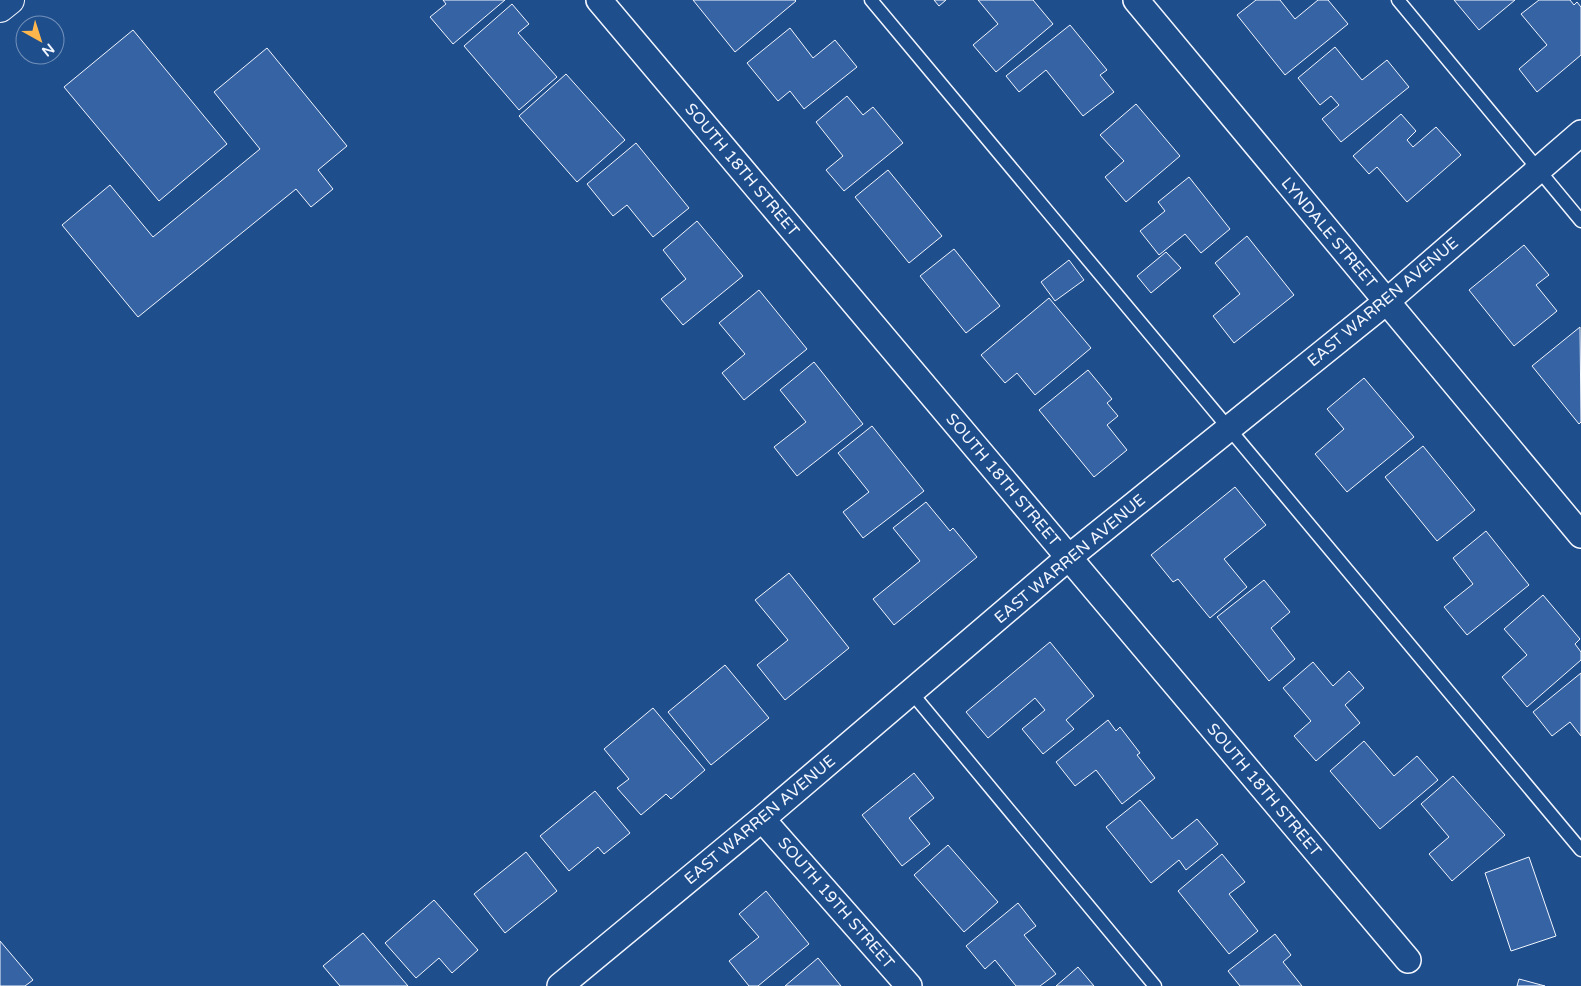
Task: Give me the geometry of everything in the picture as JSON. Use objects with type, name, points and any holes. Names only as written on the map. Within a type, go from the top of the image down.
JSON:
[{"type":"street","points":[[0,8],[10,0]]},
{"type":"street","name":"SOUTH 18TH STREET","points":[[599,0],[1408,960]]},
{"type":"street","name":"LYNDALE STREET","points":[[1136,0],[1581,535]]},
{"type":"street","name":"EAST WARREN AVENUE","points":[[560,986],[762,819],[1068,558],[1386,302],[1581,133]]},
{"type":"street","name":"SOUTH 19TH STREET","points":[[762,819],[909,986]]},
{"type":"lane","points":[[871,0],[1581,850]]},
{"type":"lane","points":[[1398,0],[1581,221]]},
{"type":"lane","points":[[912,692],[1156,986]]},
{"type":"building","points":[[443,0],[505,0],[453,44],[430,17],[446,4]]},
{"type":"building","points":[[693,0],[795,0],[796,1],[735,52]]},
{"type":"building","points":[[934,0],[946,0],[939,6]]},
{"type":"building","points":[[978,0],[1033,0],[1053,24],[996,72],[973,45],[998,24]]},
{"type":"building","points":[[1256,0],[1280,0],[1295,19],[1318,0],[1328,0],[1348,24],[1285,75],[1237,15]]},
{"type":"building","points":[[1454,0],[1515,0],[1479,30]]},
{"type":"building","points":[[1539,0],[1570,0],[1574,5],[1577,2],[1581,7],[1581,55],[1537,92],[1519,69],[1547,45],[1521,14]]},
{"type":"building","points":[[512,4],[529,24],[518,33],[557,77],[519,110],[464,46]]},
{"type":"building","points":[[1070,25],[1107,70],[1100,75],[1114,92],[1083,116],[1046,70],[1019,92],[1006,76]]},
{"type":"building","points":[[790,28],[813,58],[835,40],[857,67],[804,109],[790,91],[778,101],[747,63]]},
{"type":"building","points":[[133,30],[227,144],[159,201],[64,87]]},
{"type":"building","points":[[1335,47],[1362,80],[1387,60],[1409,87],[1341,142],[1322,119],[1339,105],[1331,96],[1320,105],[1298,78]]},
{"type":"building","points":[[267,48],[347,146],[318,170],[333,189],[311,207],[296,189],[138,317],[62,225],[110,185],[153,237],[260,149],[214,92]]},
{"type":"building","points":[[566,74],[625,140],[577,182],[519,116]]},
{"type":"building","points":[[847,96],[863,115],[873,107],[903,143],[844,191],[826,170],[843,156],[816,122]]},
{"type":"building","points":[[1136,104],[1180,156],[1126,202],[1105,177],[1124,161],[1100,135]]},
{"type":"building","points":[[1401,114],[1416,131],[1407,140],[1413,147],[1436,127],[1461,155],[1407,202],[1377,167],[1369,174],[1353,156]]},
{"type":"building","points":[[636,143],[689,208],[653,237],[627,205],[613,216],[587,184]]},
{"type":"building","points":[[888,170],[942,236],[909,263],[855,197]]},
{"type":"building","points":[[1189,177],[1230,229],[1201,253],[1185,234],[1159,255],[1140,231],[1165,211],[1158,202]]},
{"type":"building","points":[[697,221],[743,276],[683,325],[661,299],[686,279],[663,250]]},
{"type":"building","points":[[1247,236],[1294,295],[1234,343],[1213,316],[1240,294],[1215,263]]},
{"type":"building","points":[[1524,245],[1549,275],[1536,285],[1557,311],[1514,346],[1469,290]]},
{"type":"building","points":[[954,249],[1000,306],[966,333],[920,276]]},
{"type":"building","points":[[1166,252],[1181,268],[1151,293],[1137,276]]},
{"type":"building","points":[[1069,260],[1084,280],[1055,301],[1041,282]]},
{"type":"building","points":[[759,290],[807,349],[744,400],[722,373],[745,354],[719,323]]},
{"type":"building","points":[[1049,298],[1091,348],[1035,395],[1017,373],[1005,383],[981,355]]},
{"type":"building","points":[[1580,327],[1581,422],[1579,424],[1532,366]]},
{"type":"building","points":[[814,362],[863,424],[797,476],[774,447],[806,422],[780,390]]},
{"type":"building","points":[[1088,370],[1112,399],[1107,403],[1118,416],[1107,425],[1127,450],[1094,477],[1039,410]]},
{"type":"building","points":[[1364,378],[1414,437],[1347,492],[1315,454],[1344,429],[1327,409]]},
{"type":"building","points":[[872,426],[924,491],[863,538],[843,512],[869,492],[838,453]]},
{"type":"building","points":[[1423,446],[1475,510],[1437,541],[1385,477]]},
{"type":"building","points":[[1235,487],[1266,525],[1224,559],[1247,587],[1210,618],[1178,579],[1173,582],[1151,555]]},
{"type":"building","points":[[926,502],[950,531],[953,528],[977,557],[894,625],[873,599],[920,561],[893,528]]},
{"type":"building","points":[[1486,531],[1529,585],[1467,635],[1444,607],[1473,584],[1453,558]]},
{"type":"building","points":[[789,573],[849,648],[785,700],[757,665],[788,640],[755,600]]},
{"type":"building","points":[[1264,580],[1290,612],[1271,628],[1295,659],[1269,681],[1217,617]]},
{"type":"building","points":[[1543,595],[1580,639],[1575,644],[1581,652],[1581,660],[1527,707],[1502,677],[1527,655],[1504,629]]},
{"type":"building","points":[[1050,642],[1094,696],[1066,720],[1074,729],[1043,754],[1022,729],[1045,710],[1035,698],[988,738],[966,712]]},
{"type":"building","points":[[1313,662],[1333,686],[1349,671],[1364,688],[1345,705],[1360,723],[1316,761],[1294,736],[1311,721],[1283,688]]},
{"type":"building","points":[[725,665],[769,718],[711,765],[668,712]]},
{"type":"building","points":[[1581,673],[1581,736],[1570,722],[1552,736],[1533,712]]},
{"type":"building","points":[[653,708],[705,770],[671,799],[666,794],[641,815],[617,788],[629,779],[604,749]]},
{"type":"building","points":[[1108,720],[1116,731],[1120,727],[1140,753],[1137,755],[1155,778],[1122,804],[1096,770],[1075,786],[1056,762]]},
{"type":"building","points":[[1364,741],[1394,776],[1417,756],[1438,780],[1380,829],[1330,771]]},
{"type":"building","points":[[914,773],[934,798],[909,818],[930,844],[902,866],[862,815]]},
{"type":"building","points":[[1453,776],[1505,835],[1452,881],[1429,854],[1449,837],[1421,804]]},
{"type":"building","points":[[595,791],[630,833],[604,854],[598,847],[569,871],[540,836]]},
{"type":"building","points":[[1140,800],[1172,839],[1197,819],[1218,844],[1186,870],[1179,860],[1151,883],[1106,827]]},
{"type":"building","points":[[948,845],[998,902],[964,932],[914,875]]},
{"type":"building","points":[[526,852],[557,891],[505,933],[474,894]]},
{"type":"building","points":[[1222,854],[1245,882],[1229,894],[1258,931],[1229,954],[1178,891]]},
{"type":"building","points":[[1529,857],[1556,936],[1511,951],[1485,873]]},
{"type":"building","points":[[766,891],[809,944],[758,986],[749,986],[729,961],[759,937],[739,914]]},
{"type":"building","points":[[434,900],[478,950],[452,973],[439,958],[416,978],[385,943]]},
{"type":"building","points":[[1018,903],[1036,926],[1024,935],[1056,974],[1040,986],[1016,986],[995,960],[985,969],[966,946]]},
{"type":"building","points":[[363,933],[408,986],[340,986],[323,966]]},
{"type":"building","points":[[1275,934],[1291,955],[1283,962],[1302,986],[1240,986],[1228,971]]},
{"type":"building","points":[[0,941],[33,980],[25,986],[0,986]]},
{"type":"building","points":[[818,958],[841,986],[785,986]]},
{"type":"building","points":[[1078,967],[1094,986],[1056,986]]},
{"type":"building","points":[[1519,979],[1545,986],[1517,986]]}]
